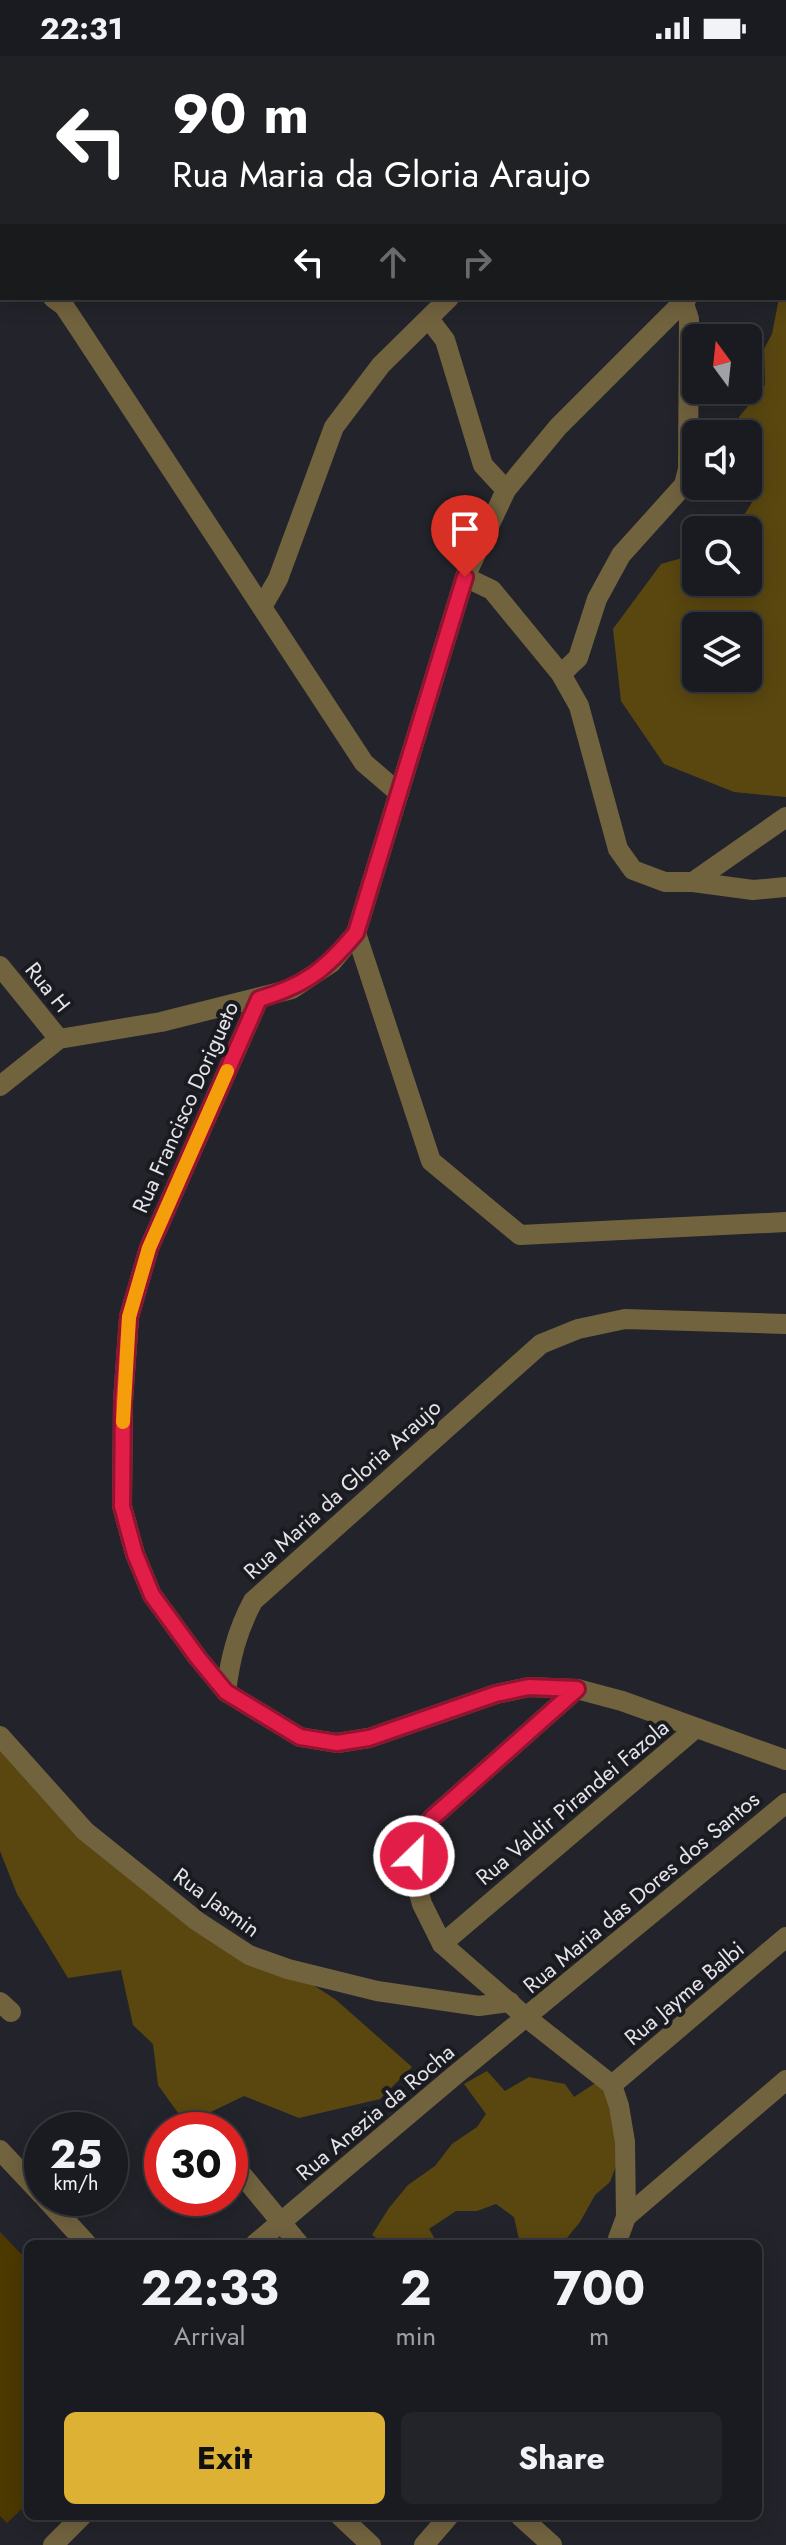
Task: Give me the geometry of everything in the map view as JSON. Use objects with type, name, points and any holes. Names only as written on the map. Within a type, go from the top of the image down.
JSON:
[{"type":"street","points":[[56,300],[64,306],[80,330],[364,763],[399,793]]},
{"type":"street","points":[[262,607],[278,579],[334,427],[381,365],[447,300]]},
{"type":"street","points":[[561,674],[578,658],[597,599],[621,555],[684,485],[688,469],[689,319],[685,300]]},
{"type":"street","name":"Rua Francisco Dorigueto","points":[[226,1692],[152,1595],[135,1554],[122,1506],[123,1401],[129,1317],[149,1248],[259,999],[292,989],[331,963],[356,933],[465,577],[506,490],[558,427],[685,300]]},
{"type":"street","points":[[429,319],[445,340],[483,465],[506,490]]},
{"type":"street","points":[[465,577],[492,590],[561,674],[579,706],[618,849],[633,870],[665,882],[693,882],[753,890],[786,887]]},
{"type":"street","points":[[693,882],[786,817]]},
{"type":"street","points":[[356,933],[431,1161],[520,1235],[786,1222]]},
{"type":"street","name":"Rua H","points":[[0,966],[59,1039]]},
{"type":"street","points":[[0,1086],[59,1039],[161,1022],[259,999]]},
{"type":"street","name":"Rua Maria da Gloria Araujo","points":[[226,1692],[229,1663],[238,1630],[253,1601],[541,1344],[578,1329],[625,1319],[786,1324]]},
{"type":"street","points":[[226,1692],[300,1737],[337,1743],[369,1738],[496,1694],[529,1687],[577,1689],[622,1701],[786,1760]]},
{"type":"street","points":[[577,1689],[432,1818],[414,1856],[422,1904],[442,1944],[527,2018],[612,2085],[625,2142],[626,2217],[617,2240]]},
{"type":"street","name":"Rua Valdir Pirandei Fazola","points":[[442,1944],[696,1728]]},
{"type":"street","name":"Rua Jasmin","points":[[0,1736],[85,1831],[197,1921],[249,1955],[288,1969],[377,1991],[479,2006],[510,2002]]},
{"type":"street","name":"Rua Maria das Dores dos Santos","points":[[527,2018],[786,1803]]},
{"type":"street","name":"Rua Jayme Balbi","points":[[612,2085],[786,1937]]},
{"type":"street","name":"Rua Anezia da Rocha","points":[[260,2240],[527,2018]]},
{"type":"street","points":[[626,2217],[786,2080]]},
{"type":"street","points":[[0,2150],[24,2176]]},
{"type":"street","points":[[248,2181],[296,2240]]},
{"type":"street","points":[[61,2216],[83,2240]]},
{"type":"street","points":[[53,2545],[78,2520]]},
{"type":"street","points":[[344,2520],[371,2545]]},
{"type":"street","points":[[424,2545],[446,2520]]},
{"type":"street","points":[[524,2520],[552,2545]]},
{"type":"shaded area","points":[[779,300],[786,300],[786,797],[734,792],[664,764],[621,701],[613,629],[661,564],[682,558],[682,596],[762,596],[762,516],[744,516],[753,500],[762,500],[762,420],[740,420],[739,417],[750,404],[762,404],[764,349],[772,334]]},
{"type":"shaded area","points":[[0,1746],[137,1873],[335,1999],[412,2067],[380,2099],[299,2118],[244,2096],[211,2112],[177,2112],[158,2085],[153,2044],[133,2025],[121,1970],[68,1978],[17,1894],[0,1851]]},
{"type":"shaded area","points":[[487,2071],[505,2091],[529,2077],[565,2084],[574,2097],[603,2078],[625,2142],[610,2182],[595,2195],[565,2240],[519,2240],[514,2217],[496,2204],[477,2211],[456,2211],[429,2229],[436,2240],[379,2240],[372,2235],[408,2185],[435,2166],[452,2144],[477,2127],[486,2114],[464,2084]]},
{"type":"shaded area","points":[[0,2232],[24,2257],[24,2507],[7,2523],[0,2516]]},
{"type":"slow traffic","points":[[123,1422],[129,1317],[149,1248],[227,1071]]},
{"type":"route","points":[[414,1856],[432,1818],[577,1689],[529,1687],[496,1694],[369,1738],[337,1743],[300,1737],[256,1712],[226,1692],[152,1595],[135,1554],[122,1506],[123,1401],[129,1317],[149,1248],[259,999],[292,989],[331,963],[356,933],[465,577]]}]
